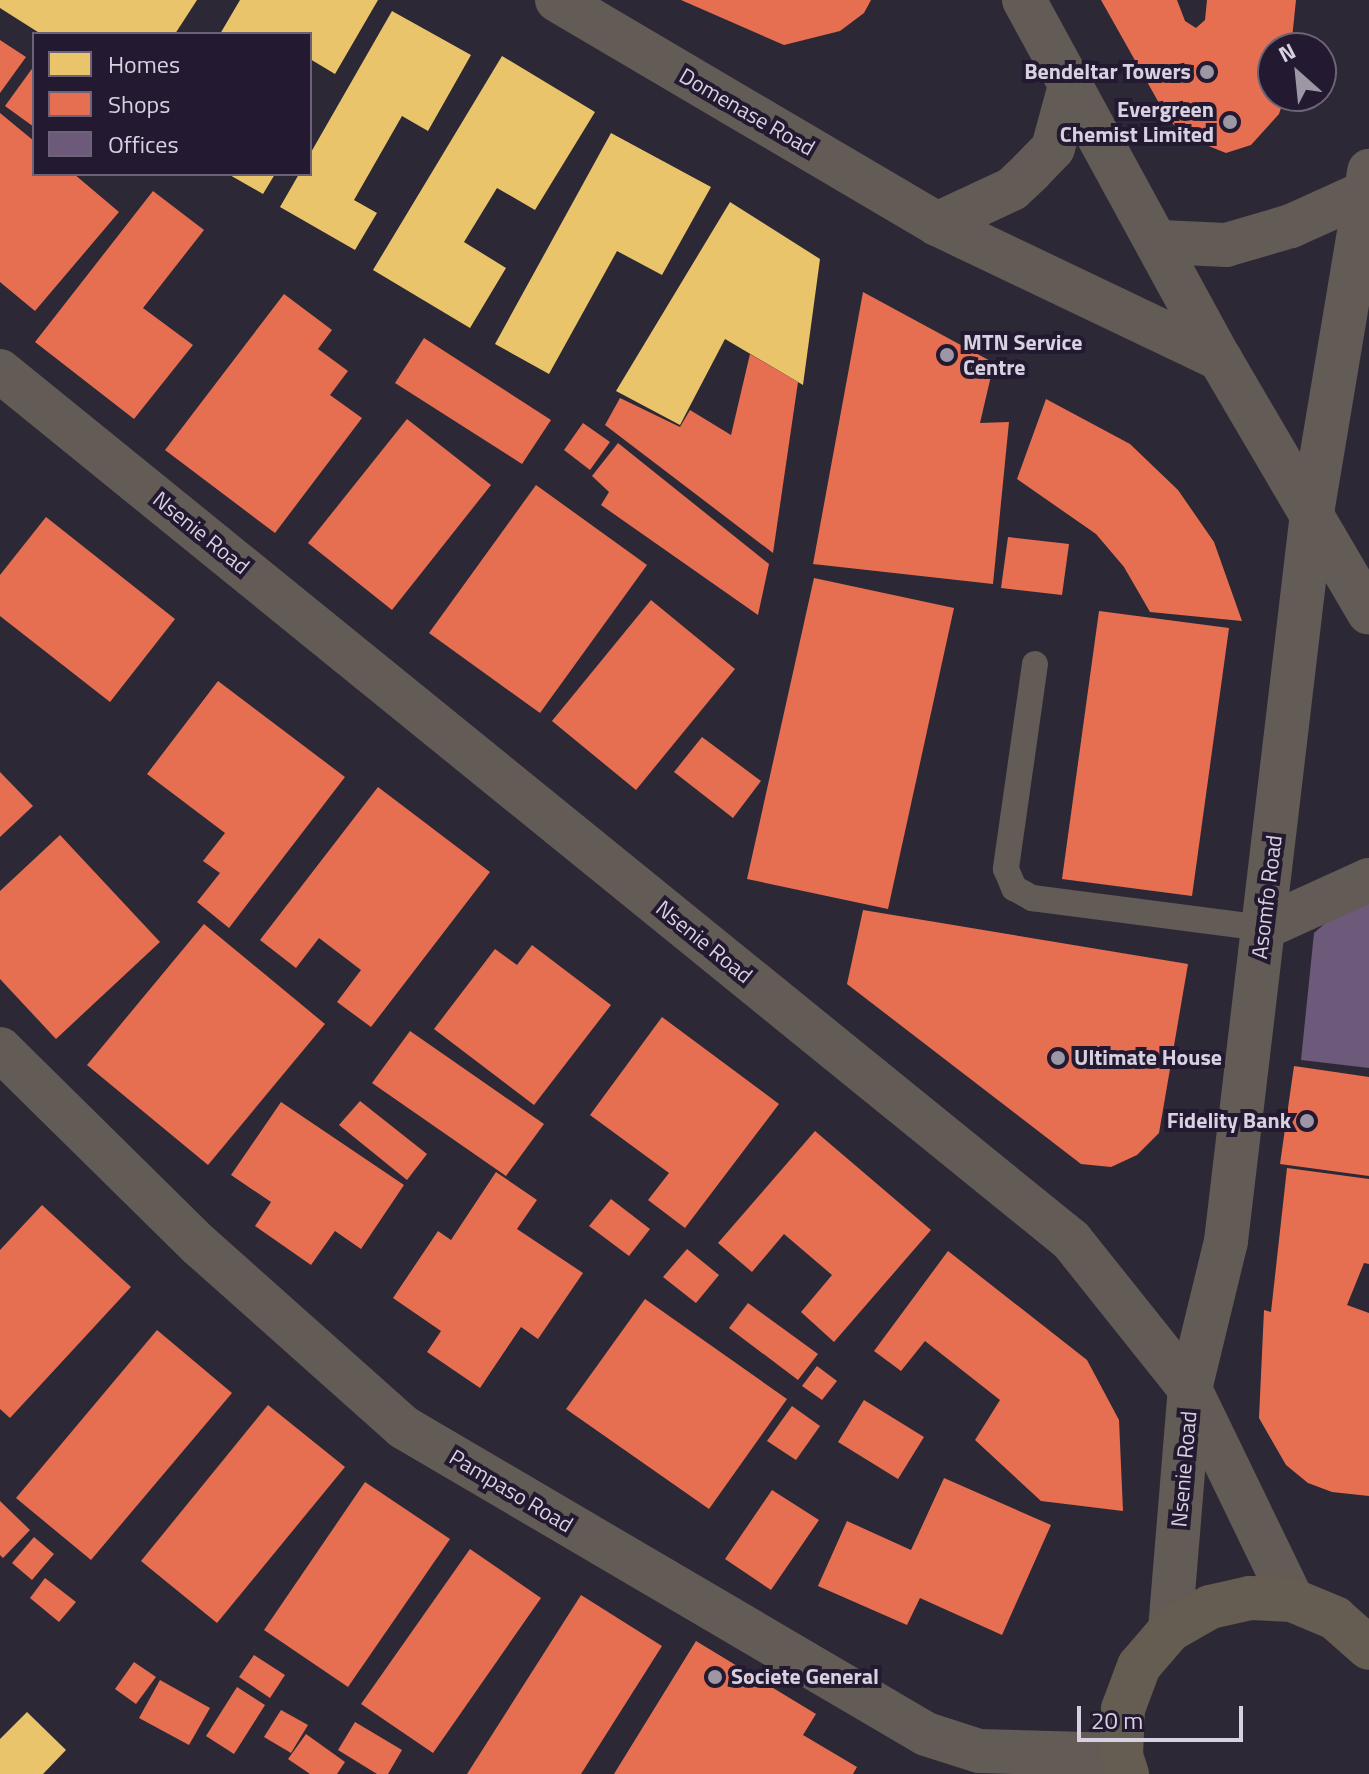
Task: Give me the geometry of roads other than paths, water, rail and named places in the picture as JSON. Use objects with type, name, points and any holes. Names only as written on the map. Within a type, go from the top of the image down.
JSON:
[{"type":"street","name":"Domenase Road","points":[[557,0],[937,224],[1220,359]]},
{"type":"street","points":[[1024,0],[1161,242],[1220,359],[1369,613]]},
{"type":"street","points":[[937,224],[1012,189],[1053,148],[1071,82]]},
{"type":"street","points":[[1161,242],[1226,245],[1291,226],[1367,182]]},
{"type":"street","name":"Asomfo Road","points":[[1190,1389],[1226,1241],[1312,513],[1367,182]]},
{"type":"street","name":"Nsenie Road","points":[[0,371],[1071,1240],[1190,1389],[1170,1630]]},
{"type":"street","points":[[1263,928],[1369,880]]},
{"type":"street","name":"Pampaso Road","points":[[0,1049],[199,1245],[403,1427],[926,1734],[1034,1764],[1124,1765]]},
{"type":"street","points":[[1190,1389],[1292,1600]]},
{"type":"street","points":[[1124,1765],[1123,1709],[1139,1666],[1170,1630],[1210,1607],[1250,1598],[1292,1600],[1363,1629]]},
{"type":"lane","points":[[1035,664],[1006,869],[1014,888],[1032,898],[1263,928]]},
{"type":"place","name":"Bendeltar Towers","points":[[1207,72]]},
{"type":"place","name":"Evergreen Chemist Limited","points":[[1230,122]]},
{"type":"place","name":"MTN Service Centre","points":[[947,355]]},
{"type":"place","name":"Ultimate House","points":[[1058,1058]]},
{"type":"place","name":"Fidelity Bank","points":[[1307,1121]]},
{"type":"place","name":"Societe General","points":[[715,1677]]}]
